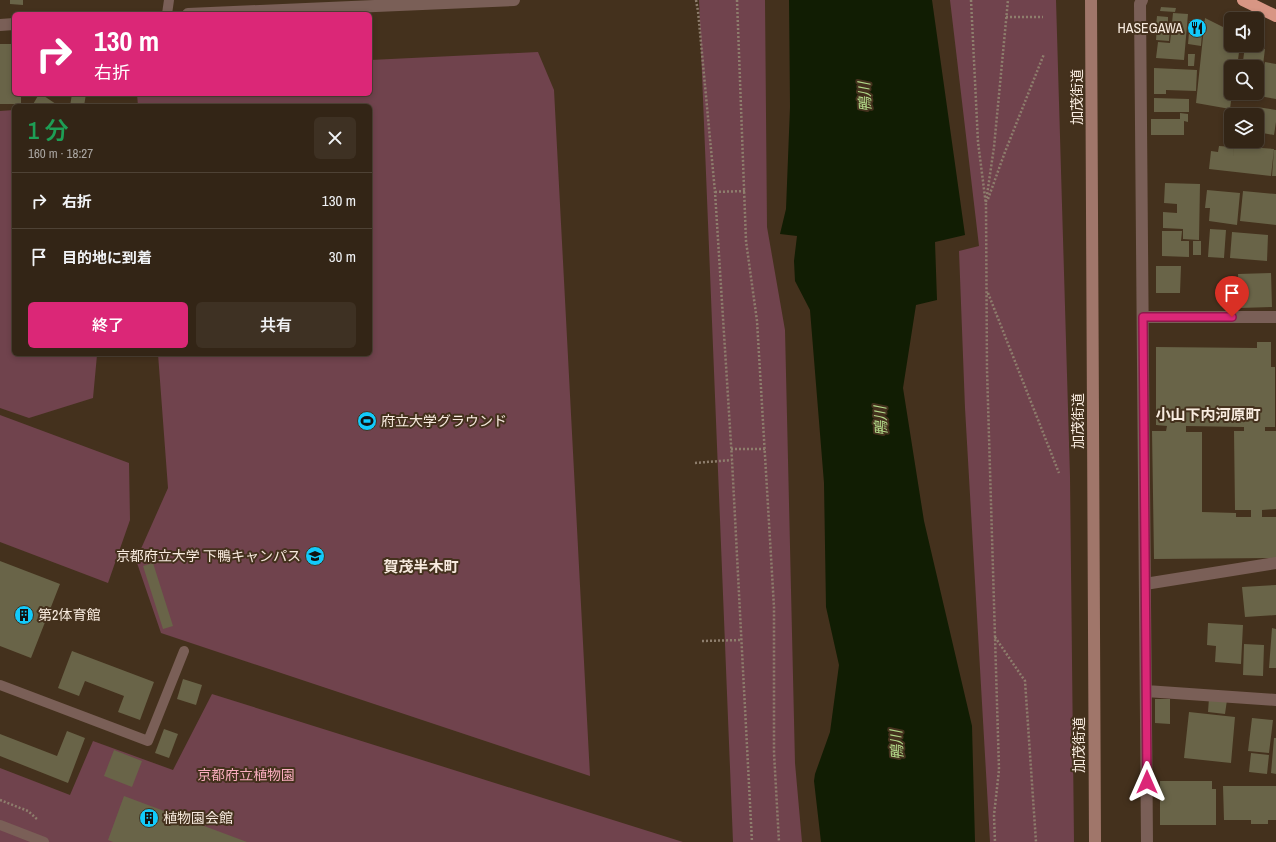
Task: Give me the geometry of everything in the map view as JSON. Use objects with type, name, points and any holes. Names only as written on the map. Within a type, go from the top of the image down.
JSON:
[{"type":"highway","points":[[1243,0],[1276,16]]},
{"type":"street","points":[[225,12],[391,3],[514,0]]},
{"type":"street","name":"加茂街道","points":[[1091,0],[1095,842]]},
{"type":"street","points":[[1142,0],[1140,4],[1140,12],[1147,842]]},
{"type":"street","points":[[0,24],[12,24]]},
{"type":"street","points":[[1143,317],[1276,317]]},
{"type":"street","points":[[1145,584],[1276,563]]},
{"type":"street","points":[[1146,691],[1276,700]]},
{"type":"lane","points":[[168,12],[169,0]]},
{"type":"lane","points":[[0,685],[148,741],[184,651]]},
{"type":"lane","points":[[0,825],[44,842]]},
{"type":"path","points":[[696,0],[715,192],[732,460],[752,842]]},
{"type":"path","points":[[737,0],[746,240],[757,321],[774,607],[774,753],[780,842]]},
{"type":"path","points":[[971,0],[978,142],[986,206],[987,370],[999,770],[994,815],[995,842]]},
{"type":"path","points":[[986,206],[994,147],[1008,0]]},
{"type":"path","points":[[1006,17],[1043,17]]},
{"type":"path","points":[[986,206],[1005,152],[1044,54]]},
{"type":"path","points":[[715,192],[745,191]]},
{"type":"path","points":[[987,291],[1059,473]]},
{"type":"path","points":[[731,449],[765,449]]},
{"type":"path","points":[[695,462],[732,460]]},
{"type":"path","points":[[995,637],[1026,681],[1036,842]]},
{"type":"path","points":[[702,641],[742,640]]},
{"type":"path","points":[[0,800],[28,811]]},
{"type":"green space","points":[[699,0],[765,0],[767,227],[785,330],[795,763],[802,842],[733,842]]},
{"type":"green space","points":[[950,0],[1056,0],[1070,477],[1074,842],[990,842],[965,408],[959,251],[979,246]]},
{"type":"green space","name":"府立大学グラウンド","points":[[538,52],[554,90],[590,776],[161,633],[136,560],[168,488],[158,356],[372,356],[372,104],[138,104],[137,96],[372,96],[372,60]]},
{"type":"green space","points":[[12,110],[12,356],[97,356],[93,398],[29,418],[0,408],[0,111]]},
{"type":"green space","points":[[0,415],[129,463],[130,520],[108,583],[0,542]]},
{"type":"green space","name":"京都府立植物園","points":[[212,694],[683,842],[0,842],[0,768],[70,795],[93,741],[173,770]]},
{"type":"water","name":"鴨川","points":[[789,0],[932,0],[965,235],[935,242],[937,300],[916,305],[903,388],[924,521],[972,726],[975,842],[821,842],[814,781],[815,774],[830,732],[839,665],[826,607],[824,483],[810,310],[795,281],[794,261],[797,236],[780,234],[786,209],[790,107]]},
{"type":"building","points":[[10,0],[23,0],[23,5],[10,4]]},
{"type":"building","points":[[1161,7],[1176,8],[1175,12],[1160,11]]},
{"type":"building","points":[[1173,13],[1188,14],[1184,60],[1156,58],[1158,42],[1170,43]]},
{"type":"building","points":[[1157,16],[1168,17],[1168,27],[1156,26]]},
{"type":"building","points":[[1205,18],[1224,28],[1224,52],[1239,52],[1238,60],[1224,60],[1224,100],[1231,100],[1230,108],[1196,103]]},
{"type":"building","points":[[1190,21],[1203,22],[1201,46],[1188,44]]},
{"type":"building","points":[[1157,27],[1170,28],[1169,41],[1156,40]]},
{"type":"building","points":[[0,44],[12,44],[12,96],[21,96],[21,104],[0,104]]},
{"type":"building","points":[[1265,49],[1264,60],[1243,60],[1244,52],[1264,52]]},
{"type":"building","points":[[1188,54],[1195,54],[1194,66],[1188,66]]},
{"type":"building","points":[[1265,62],[1276,64],[1276,99],[1264,97]]},
{"type":"building","points":[[1154,68],[1197,70],[1196,91],[1166,90],[1166,94],[1154,94]]},
{"type":"building","points":[[38,96],[44,96],[56,104],[33,104]]},
{"type":"building","points":[[72,96],[86,96],[84,104],[70,104]]},
{"type":"building","points":[[1154,98],[1189,99],[1189,112],[1154,112]]},
{"type":"building","points":[[1264,108],[1276,110],[1274,135],[1264,133]]},
{"type":"building","points":[[1180,113],[1188,114],[1188,122],[1184,121],[1184,135],[1151,135],[1151,119],[1180,119]]},
{"type":"building","points":[[1219,146],[1224,146],[1224,148],[1274,149],[1271,176],[1209,169],[1211,151],[1218,152]]},
{"type":"building","points":[[1274,150],[1276,150],[1276,176],[1272,176]]},
{"type":"building","points":[[1165,183],[1200,184],[1199,240],[1183,239],[1183,229],[1163,228],[1163,212],[1177,213],[1177,204],[1164,203]]},
{"type":"building","points":[[1207,190],[1240,193],[1237,225],[1209,221],[1210,208],[1205,208]]},
{"type":"building","points":[[1243,191],[1276,194],[1276,225],[1240,221]]},
{"type":"building","points":[[1210,229],[1226,230],[1224,258],[1208,257]]},
{"type":"building","points":[[1162,231],[1182,231],[1181,241],[1189,241],[1189,257],[1162,256]]},
{"type":"building","points":[[1232,232],[1268,235],[1267,261],[1230,258]]},
{"type":"building","points":[[1193,241],[1201,241],[1201,255],[1193,255]]},
{"type":"building","points":[[1156,266],[1181,266],[1180,293],[1156,293]]},
{"type":"building","points":[[1271,273],[1272,307],[1239,308],[1238,274]]},
{"type":"building","points":[[1257,342],[1271,342],[1271,367],[1275,367],[1275,427],[1265,427],[1265,431],[1276,431],[1276,509],[1262,510],[1262,517],[1276,517],[1276,558],[1154,559],[1152,431],[1166,431],[1167,426],[1156,425],[1156,347],[1257,348]],"holes":[[[1186,426],[1244,427],[1244,431],[1234,431],[1235,510],[1251,510],[1251,517],[1236,517],[1236,513],[1202,512],[1202,432],[1186,432]]]},
{"type":"building","name":"第2体育館","points":[[0,561],[60,584],[31,658],[0,646]]},
{"type":"building","points":[[153,563],[173,626],[163,629],[143,566]]},
{"type":"building","points":[[1276,585],[1276,615],[1245,617],[1242,587]]},
{"type":"building","points":[[1208,623],[1243,625],[1241,664],[1215,662],[1216,646],[1207,645]]},
{"type":"building","points":[[1272,628],[1276,629],[1276,668],[1269,668]]},
{"type":"building","points":[[1244,644],[1264,645],[1263,676],[1243,675]]},
{"type":"building","points":[[72,651],[154,682],[140,720],[118,712],[124,696],[85,681],[79,696],[58,688]]},
{"type":"building","points":[[183,679],[202,685],[196,705],[177,699]]},
{"type":"building","points":[[1209,698],[1227,700],[1225,714],[1208,712]]},
{"type":"building","points":[[1155,699],[1170,699],[1170,724],[1155,723]]},
{"type":"building","points":[[1189,712],[1235,717],[1231,763],[1184,758]]},
{"type":"building","points":[[1252,718],[1273,720],[1269,753],[1248,751]]},
{"type":"building","points":[[164,729],[178,734],[169,758],[155,753]]},
{"type":"building","points":[[67,731],[85,738],[68,783],[0,756],[0,734],[57,756]]},
{"type":"building","points":[[1274,738],[1276,738],[1276,774],[1271,773]]},
{"type":"building","points":[[114,750],[142,761],[132,787],[104,776]]},
{"type":"building","points":[[1251,753],[1269,755],[1267,774],[1249,772]]},
{"type":"building","points":[[1160,781],[1212,781],[1212,789],[1216,789],[1216,825],[1160,825]]},
{"type":"building","points":[[1223,786],[1276,786],[1276,820],[1268,820],[1268,824],[1251,824],[1251,820],[1224,820]]},
{"type":"building","name":"植物園会館","points":[[124,796],[247,842],[113,842],[108,840]]},
{"type":"place","name":"HASEGAWA","points":[[1197,28]]},
{"type":"place","name":"府立大学グラウンド","points":[[367,421]]},
{"type":"place","name":"京都府立大学 下鴨キャンパス","points":[[315,556]]},
{"type":"place","name":"第2体育館","points":[[24,615]]},
{"type":"place","name":"植物園会館","points":[[149,818]]},
{"type":"district","name":"小山下内河原町","points":[[1208,415]]},
{"type":"district","name":"賀茂半木町","points":[[421,567]]},
{"type":"route","points":[[1147,782],[1143,317],[1232,317]]}]
